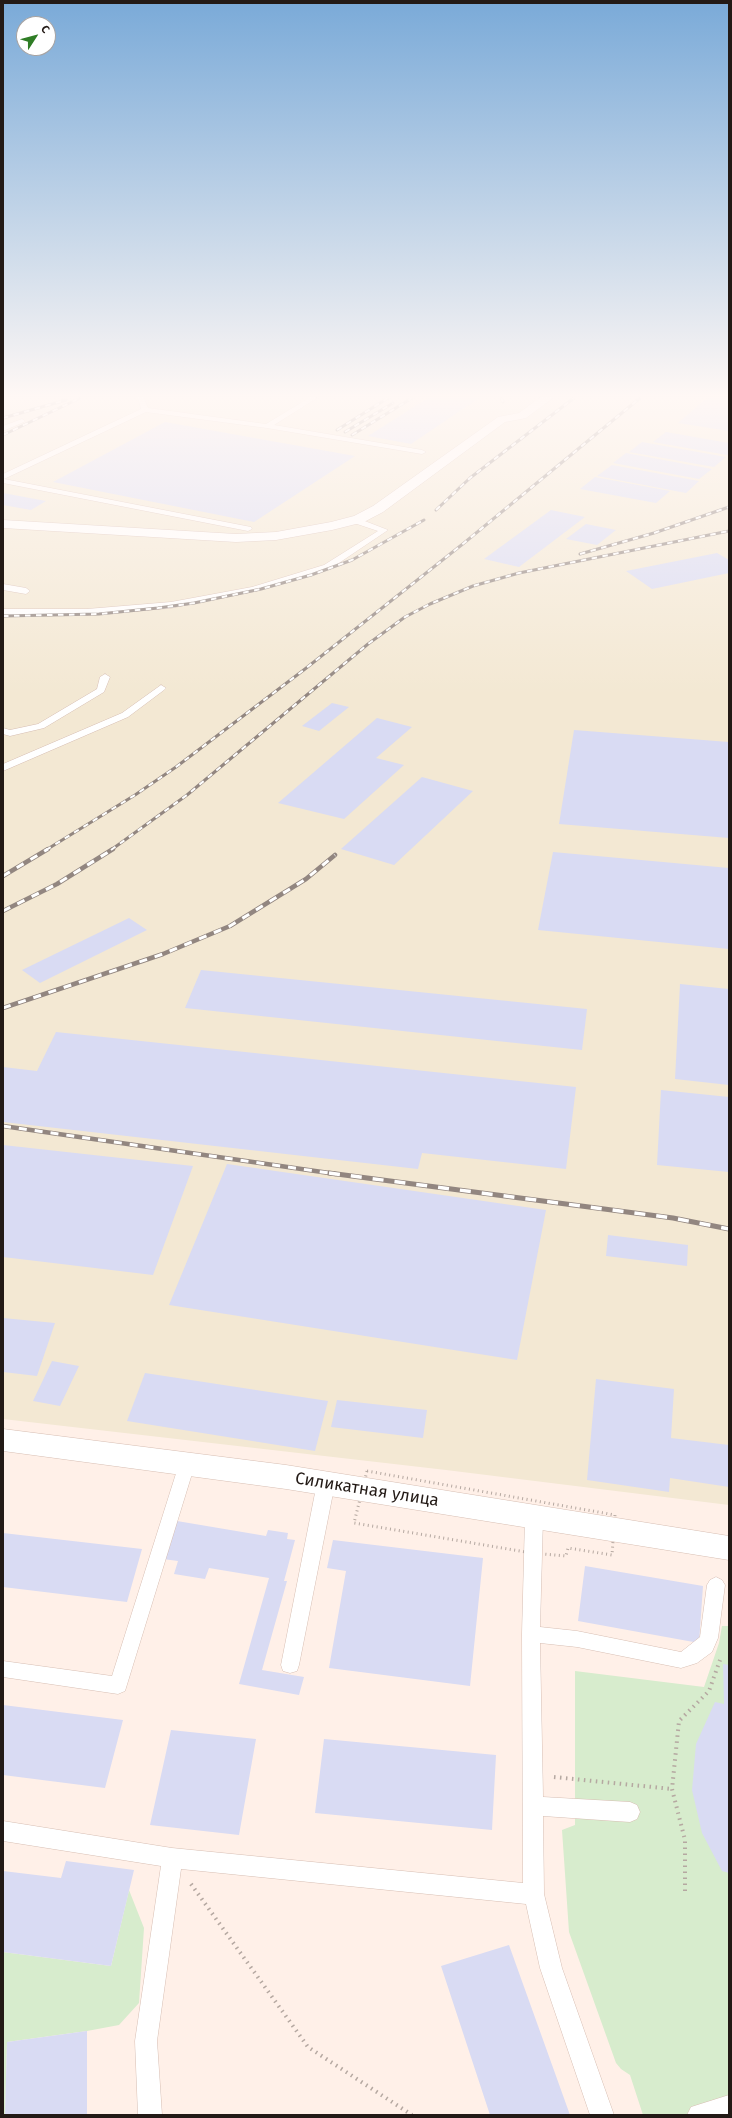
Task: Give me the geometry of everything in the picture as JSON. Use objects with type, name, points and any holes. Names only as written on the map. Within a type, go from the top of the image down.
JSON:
[{"type":"street","points":[[3,524],[236,538],[292,534],[354,520],[378,509],[395,497]]},
{"type":"street","name":"Силикатная улица","points":[[3,1440],[326,1483],[534,1518],[729,1548]]},
{"type":"lane","points":[[82,497],[248,530]]},
{"type":"lane","points":[[3,612],[88,612],[171,605],[253,589],[327,567],[384,530],[354,520]]},
{"type":"lane","points":[[3,587],[26,591]]},
{"type":"lane","points":[[3,731],[10,733],[41,726],[101,690],[105,677]]},
{"type":"lane","points":[[3,768],[125,715],[161,688]]},
{"type":"lane","points":[[3,1669],[118,1685],[187,1464]]},
{"type":"lane","points":[[290,1665],[326,1483]]},
{"type":"lane","points":[[534,1518],[531,1634],[534,1894],[551,1968],[602,2115]]},
{"type":"lane","points":[[531,1634],[577,1639],[681,1660],[698,1653],[705,1646],[709,1638],[716,1584]]},
{"type":"lane","points":[[533,1806],[630,1812]]},
{"type":"lane","points":[[3,1831],[172,1858],[534,1894]]},
{"type":"lane","points":[[150,2115],[146,2042],[172,1858]]},
{"type":"lane","points":[[699,2115],[729,2106]]},
{"type":"path","points":[[685,1891],[685,1840],[672,1789],[679,1721],[709,1692],[722,1656]]},
{"type":"path","points":[[533,1775],[672,1789]]},
{"type":"path","points":[[172,1858],[308,2047],[412,2115]]},
{"type":"shaded area","points":[[3,497],[729,497],[729,1505],[446,1470],[3,1419]]},
{"type":"green space","points":[[722,1626],[729,1626],[729,2115],[643,2115],[630,2075],[621,2069],[616,2063],[569,1932],[562,1830],[575,1825],[575,1671],[704,1687],[719,1643]]},
{"type":"green space","points":[[129,1890],[144,1928],[139,2003],[119,2025],[7,2042],[5,2115],[3,2115],[3,1952],[111,1966]]},
{"type":"building","points":[[3,497],[24,497],[46,501],[31,510],[3,505]]},
{"type":"building","points":[[128,497],[293,497],[254,522]]},
{"type":"building","points":[[623,497],[663,497],[656,503]]},
{"type":"building","points":[[551,510],[585,517],[519,567],[484,559]]},
{"type":"building","points":[[586,524],[616,530],[597,545],[566,539]]},
{"type":"building","points":[[717,553],[729,560],[729,573],[652,589],[626,571]]},
{"type":"building","points":[[332,703],[349,707],[319,731],[302,726]]},
{"type":"building","points":[[377,718],[412,727],[376,758],[404,765],[344,819],[278,803]]},
{"type":"building","points":[[574,730],[729,742],[729,838],[559,824]]},
{"type":"building","points":[[422,777],[473,791],[394,865],[341,849]]},
{"type":"building","points":[[553,852],[729,868],[729,949],[538,930]]},
{"type":"building","points":[[129,918],[147,930],[40,983],[22,970]]},
{"type":"building","points":[[201,970],[587,1009],[582,1050],[185,1008]]},
{"type":"building","points":[[680,984],[729,989],[729,1085],[675,1079]]},
{"type":"building","points":[[56,1032],[576,1087],[566,1169],[422,1153],[418,1169],[3,1122],[3,1067],[37,1071]]},
{"type":"building","points":[[661,1090],[729,1097],[729,1172],[657,1165]]},
{"type":"building","points":[[3,1145],[193,1166],[153,1275],[3,1257]]},
{"type":"building","points":[[227,1164],[546,1210],[517,1360],[169,1305]]},
{"type":"building","points":[[608,1235],[688,1245],[687,1266],[606,1256]]},
{"type":"building","points":[[3,1318],[55,1323],[37,1376],[3,1372]]},
{"type":"building","points":[[52,1361],[79,1366],[60,1406],[33,1401]]},
{"type":"building","points":[[145,1373],[328,1401],[315,1451],[127,1421]]},
{"type":"building","points":[[596,1379],[674,1389],[671,1438],[729,1445],[729,1487],[670,1478],[669,1492],[587,1480]]},
{"type":"building","points":[[337,1400],[427,1410],[423,1438],[331,1427]]},
{"type":"building","points":[[177,1521],[266,1536],[268,1530],[288,1533],[287,1539],[295,1540],[284,1581],[287,1581],[262,1670],[304,1677],[299,1695],[239,1684],[269,1578],[209,1568],[205,1579],[174,1574],[178,1561],[163,1559]]},
{"type":"building","points":[[3,1533],[142,1549],[127,1602],[3,1587]]},
{"type":"building","points":[[333,1540],[483,1558],[470,1686],[329,1668],[346,1571],[327,1568]]},
{"type":"building","points":[[585,1566],[703,1586],[699,1643],[578,1621]]},
{"type":"building","points":[[723,1664],[729,1665],[729,1873],[722,1871],[702,1833],[692,1790],[696,1744],[715,1702],[724,1704]]},
{"type":"building","points":[[3,1705],[123,1720],[105,1788],[3,1775]]},
{"type":"building","points":[[171,1730],[256,1739],[239,1835],[150,1825]]},
{"type":"building","points":[[324,1739],[496,1755],[492,1830],[315,1813]]},
{"type":"building","points":[[66,1861],[134,1870],[111,1966],[3,1952],[3,1871],[61,1878]]},
{"type":"building","points":[[509,1945],[570,2115],[490,2115],[441,1966]]},
{"type":"building","points":[[87,2031],[87,2115],[5,2115],[7,2042]]},
{"type":"railway","points":[[436,510],[450,497]]},
{"type":"railway","points":[[46,850],[135,795],[176,767],[305,669],[520,497]]},
{"type":"railway","points":[[580,554],[654,533],[729,507]]},
{"type":"railway","points":[[3,616],[99,614],[158,608],[194,603],[261,589],[311,575],[352,560],[424,520]]},
{"type":"railway","points":[[111,850],[187,795],[368,644],[405,617],[430,604],[473,586],[519,573],[729,531]]},
{"type":"railway","points":[[3,876],[48,849]]},
{"type":"railway","points":[[3,911],[57,884],[113,849]]},
{"type":"railway","points":[[3,1008],[163,954],[230,926],[306,879],[335,855]]},
{"type":"railway","points":[[3,1126],[330,1173]]},
{"type":"railway","points":[[330,1173],[673,1218],[729,1229]]},
{"type":"railway","points":[[330,1173],[336,1174]]}]
